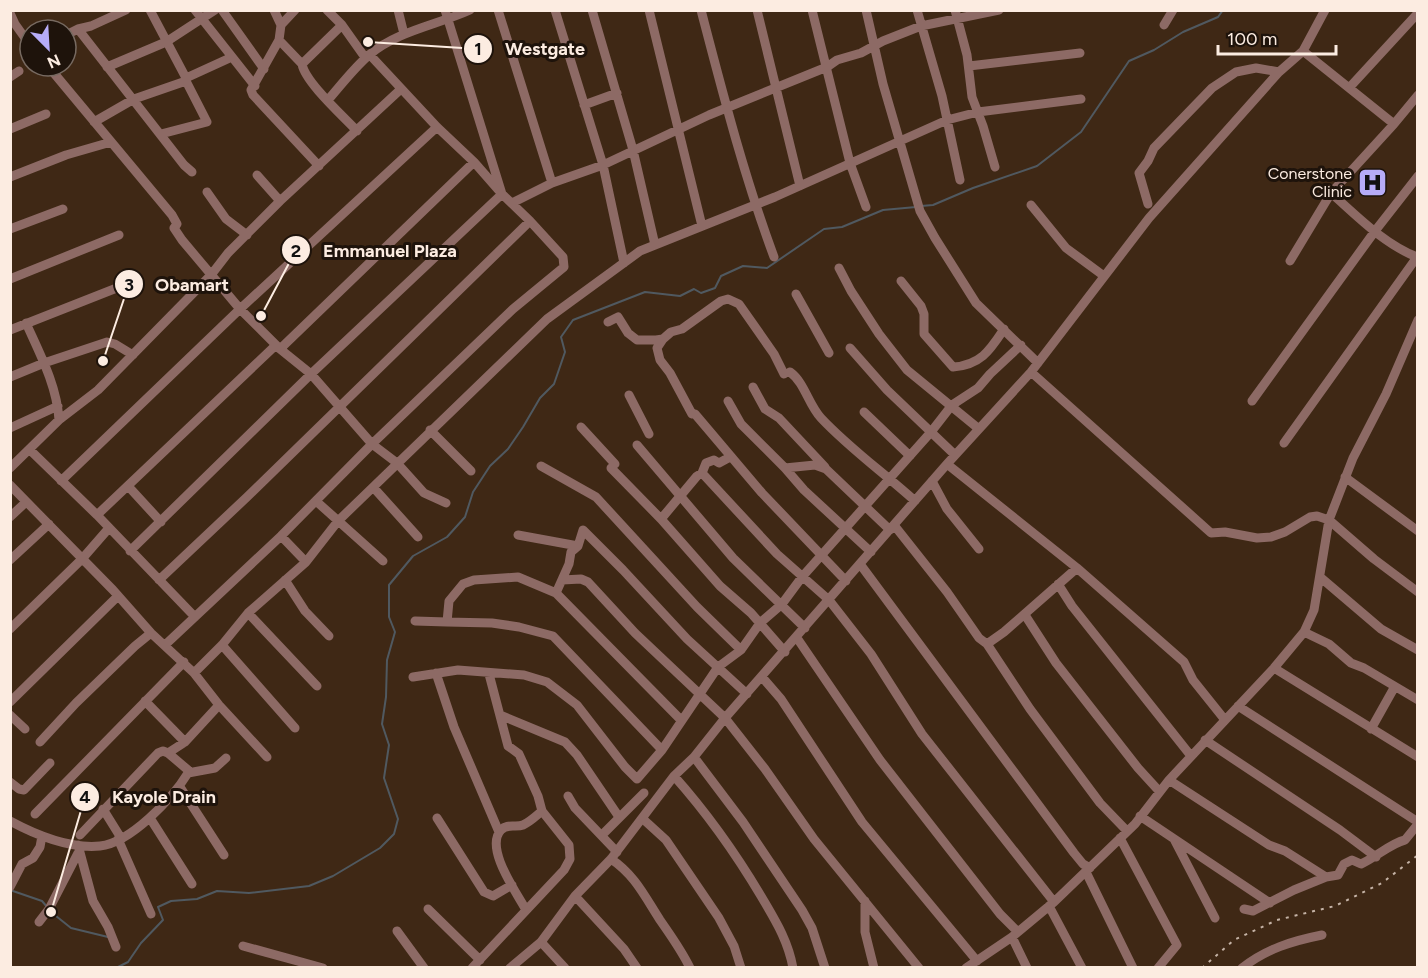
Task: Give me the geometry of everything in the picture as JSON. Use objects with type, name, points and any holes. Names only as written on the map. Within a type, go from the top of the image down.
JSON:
[{"type":"street","points":[[126,10],[91,26],[78,29],[184,165],[192,172]]},
{"type":"street","points":[[195,10],[255,86]]},
{"type":"street","points":[[107,67],[166,42],[215,10]]},
{"type":"street","points":[[222,10],[264,69]]},
{"type":"street","points":[[274,10],[281,25],[279,40],[251,90],[253,95],[319,166]]},
{"type":"street","points":[[281,25],[295,10]]},
{"type":"street","points":[[327,10],[342,25],[364,56],[404,34],[447,21],[470,10]]},
{"type":"street","points":[[398,10],[404,34]]},
{"type":"street","points":[[445,10],[502,194]]},
{"type":"street","points":[[498,10],[552,183]]},
{"type":"street","points":[[555,10],[603,165],[624,262]]},
{"type":"street","points":[[592,10],[633,150],[655,245]]},
{"type":"street","points":[[649,10],[702,226]]},
{"type":"street","points":[[701,10],[726,109],[755,205],[774,257]]},
{"type":"street","points":[[757,10],[800,186]]},
{"type":"street","points":[[812,10],[850,163],[866,207]]},
{"type":"street","points":[[866,10],[899,140],[919,207],[935,238],[976,303],[1038,363]]},
{"type":"street","points":[[917,10],[936,73],[960,180]]},
{"type":"street","points":[[512,203],[552,183],[603,165],[680,129],[826,67],[837,60],[861,53],[883,41],[921,26],[940,24],[956,15],[999,10]]},
{"type":"street","points":[[1164,24],[1173,10]]},
{"type":"street","points":[[510,968],[541,942],[575,896],[614,855],[674,776],[694,757],[725,718],[932,481],[1031,372],[1149,218],[1279,72],[1303,51],[1325,10]]},
{"type":"street","points":[[150,11],[207,122],[160,134]]},
{"type":"street","points":[[1349,88],[1418,13]]},
{"type":"street","points":[[10,14],[13,25]]},
{"type":"street","points":[[956,15],[967,55],[972,97],[995,167]]},
{"type":"street","points":[[302,64],[342,25]]},
{"type":"street","points":[[279,40],[302,64],[303,72],[357,131]]},
{"type":"street","points":[[1303,51],[1394,124]]},
{"type":"street","points":[[969,66],[1080,52]]},
{"type":"street","points":[[165,645],[281,536],[372,444],[513,309],[564,267],[563,257],[370,54]]},
{"type":"street","points":[[328,100],[370,54]]},
{"type":"street","points":[[94,122],[134,99],[186,79],[232,57]]},
{"type":"street","points":[[1148,204],[1139,172],[1148,161],[1154,148],[1212,88],[1236,72],[1256,68],[1279,72]]},
{"type":"street","points":[[58,78],[172,215],[177,224],[174,228],[240,309],[278,347],[311,374],[372,444],[397,463],[424,493],[446,503]]},
{"type":"street","points":[[10,468],[59,420],[98,390],[211,275],[228,252],[401,89]]},
{"type":"street","points":[[584,105],[617,93]]},
{"type":"street","points":[[1290,261],[1331,193],[1418,95]]},
{"type":"street","points":[[194,673],[222,645],[248,613],[306,562],[338,521],[547,319],[640,251],[800,186],[947,120],[978,112],[1081,99]]},
{"type":"street","points":[[10,129],[46,114]]},
{"type":"street","points":[[61,481],[240,309],[437,127]]},
{"type":"street","points":[[10,177],[66,155],[111,142]]},
{"type":"street","points":[[97,515],[474,162]]},
{"type":"street","points":[[257,175],[280,201]]},
{"type":"street","points":[[1252,401],[1375,231],[1418,176]]},
{"type":"street","points":[[207,192],[226,219],[247,235]]},
{"type":"street","points":[[1284,443],[1418,257],[1404,252],[1375,231],[1331,193]]},
{"type":"street","points":[[130,551],[311,374],[502,194]]},
{"type":"street","points":[[1031,205],[1066,248],[1104,276]]},
{"type":"street","points":[[10,229],[63,209]]},
{"type":"street","points":[[159,580],[530,221]]},
{"type":"street","points":[[10,279],[119,235]]},
{"type":"street","points":[[839,268],[861,307],[907,370],[979,429]]},
{"type":"street","points":[[10,330],[137,280]]},
{"type":"street","points":[[901,281],[921,306],[924,314],[924,334],[953,367],[986,355],[1004,329]]},
{"type":"street","points":[[796,294],[829,353]]},
{"type":"street","points":[[846,581],[693,414],[660,360],[657,348],[663,339],[670,332],[682,329],[721,301],[728,299],[739,304],[787,373],[798,378],[819,416],[842,439],[915,501]]},
{"type":"street","points":[[608,322],[618,317],[628,333],[637,340],[663,339]]},
{"type":"street","points":[[762,676],[781,699],[862,822],[971,965],[1015,935],[1136,824],[1169,780],[1274,668],[1304,632],[1314,610],[1329,520],[1345,477],[1418,320]]},
{"type":"street","points":[[26,323],[44,363],[58,406],[59,420]]},
{"type":"street","points":[[10,377],[107,342],[133,355]]},
{"type":"street","points":[[637,779],[662,750],[718,668],[741,650],[760,623],[782,604],[802,577],[931,432],[952,405],[978,388],[1021,345]]},
{"type":"street","points":[[850,348],[887,390],[955,455]]},
{"type":"street","points":[[1031,372],[1211,533],[1225,531],[1257,538],[1271,537],[1285,532],[1310,517],[1317,516],[1329,520],[1374,559],[1418,592]]},
{"type":"street","points":[[753,387],[765,409],[779,418],[826,469],[892,528],[947,592],[979,638],[987,644],[1030,709],[1100,803],[1127,831]]},
{"type":"street","points":[[629,395],[649,434]]},
{"type":"street","points":[[728,401],[741,424],[804,490],[871,552]]},
{"type":"street","points":[[10,428],[58,406]]},
{"type":"street","points":[[864,412],[910,456]]},
{"type":"street","points":[[581,427],[720,586],[760,623],[784,651]]},
{"type":"street","points":[[430,430],[471,471]]},
{"type":"street","points":[[637,445],[733,558],[805,628]]},
{"type":"street","points":[[30,450],[97,515],[195,617]]},
{"type":"street","points":[[661,519],[702,473],[706,463],[714,460],[719,462],[730,457]]},
{"type":"street","points":[[947,464],[1077,568],[1184,662],[1192,680],[1225,720]]},
{"type":"street","points":[[785,468],[815,465],[826,469]]},
{"type":"street","points":[[541,466],[596,497],[741,650]]},
{"type":"street","points":[[702,473],[777,554],[829,600],[871,654],[922,734],[1051,904],[1082,968]]},
{"type":"street","points":[[1345,477],[1418,531]]},
{"type":"street","points":[[932,481],[952,516],[979,549]]},
{"type":"street","points":[[10,485],[151,633],[184,662],[267,758]]},
{"type":"street","points":[[128,486],[160,522]]},
{"type":"street","points":[[373,487],[418,537]]},
{"type":"street","points":[[10,517],[26,501]]},
{"type":"street","points":[[316,501],[383,561]]},
{"type":"street","points":[[10,560],[49,524]]},
{"type":"street","points":[[10,628],[82,559],[109,528]]},
{"type":"street","points":[[556,593],[569,564],[571,552],[578,546],[583,530],[687,639],[747,694]]},
{"type":"street","points":[[518,535],[578,546]]},
{"type":"street","points":[[281,536],[306,562]]},
{"type":"street","points":[[860,564],[1088,870],[1133,968]]},
{"type":"street","points":[[987,644],[1025,615],[1077,568]]},
{"type":"street","points":[[1320,577],[1381,629],[1418,650]]},
{"type":"street","points":[[447,622],[449,601],[463,585],[484,578],[523,578],[556,593],[681,720]]},
{"type":"street","points":[[562,580],[581,579],[588,582],[635,633],[725,718],[765,769],[814,839],[919,968]]},
{"type":"street","points":[[285,580],[305,611],[328,636]]},
{"type":"street","points":[[1058,584],[1072,606],[1191,756]]},
{"type":"street","points":[[10,702],[118,596]]},
{"type":"street","points":[[248,613],[317,686]]},
{"type":"street","points":[[1025,615],[1056,663],[1138,768],[1160,791]]},
{"type":"street","points":[[415,621],[492,623],[553,636],[662,750]]},
{"type":"street","points":[[1304,632],[1329,644],[1351,663],[1364,668],[1418,700]]},
{"type":"street","points":[[40,742],[76,703],[151,633]]},
{"type":"street","points":[[796,638],[895,780],[1015,935],[1027,968]]},
{"type":"street","points":[[222,645],[295,728]]},
{"type":"street","points":[[35,814],[184,662]]},
{"type":"street","points":[[1274,668],[1418,757]]},
{"type":"street","points":[[413,677],[458,670],[524,675],[547,682],[577,705],[637,779],[644,793],[646,815],[666,840],[719,918],[734,946],[741,968]]},
{"type":"street","points":[[436,673],[454,728],[499,832],[497,857],[526,910]]},
{"type":"street","points":[[472,968],[564,870],[570,859],[569,845],[542,811],[538,796],[519,754],[508,746],[489,674]]},
{"type":"street","points":[[1371,729],[1394,687]]},
{"type":"street","points":[[145,701],[184,742]]},
{"type":"street","points":[[168,753],[184,742],[219,705]]},
{"type":"street","points":[[1238,705],[1418,823],[1405,840],[1399,841],[1376,857],[1361,864],[1352,860],[1344,864],[1338,875],[1326,877],[1253,911],[1244,909]]},
{"type":"street","points":[[500,715],[565,742],[577,755],[619,817]]},
{"type":"street","points":[[10,716],[25,729]]},
{"type":"street","points":[[1205,740],[1340,830],[1376,857]]},
{"type":"street","points":[[39,922],[49,909],[79,844],[103,809],[158,753],[162,751],[168,753],[188,770],[188,773]]},
{"type":"street","points":[[694,757],[743,822],[802,910],[812,928],[825,968]]},
{"type":"street","points":[[10,821],[42,836],[100,846],[133,832],[150,818],[180,787],[188,773],[215,768],[226,758]]},
{"type":"street","points":[[10,782],[24,790],[50,763]]},
{"type":"street","points":[[674,776],[749,875],[779,925],[790,950],[793,968]]},
{"type":"street","points":[[1169,780],[1269,845],[1285,851],[1326,877]]},
{"type":"street","points":[[180,787],[224,855]]},
{"type":"street","points":[[602,835],[644,793]]},
{"type":"street","points":[[568,796],[575,808],[602,835],[622,866],[644,892],[650,905],[684,954],[690,968]]},
{"type":"street","points":[[103,809],[119,838],[151,914]]},
{"type":"street","points":[[499,832],[508,826],[523,824],[542,811]]},
{"type":"street","points":[[1140,816],[1270,903]]},
{"type":"street","points":[[150,818],[192,884]]},
{"type":"street","points":[[437,818],[484,892],[490,896],[495,895],[512,885]]},
{"type":"street","points":[[10,887],[22,864],[33,858],[40,847],[42,836]]},
{"type":"street","points":[[1120,838],[1177,945],[1158,968]]},
{"type":"street","points":[[1174,840],[1215,918]]},
{"type":"street","points":[[79,844],[93,901],[116,947]]},
{"type":"street","points":[[575,896],[624,949],[637,968]]},
{"type":"street","points":[[865,902],[866,932],[874,968]]},
{"type":"street","points":[[428,909],[480,960]]},
{"type":"street","points":[[397,932],[424,968]]},
{"type":"street","points":[[1242,968],[1255,958],[1286,944],[1322,935]]},
{"type":"street","points":[[541,942],[565,968]]},
{"type":"street","points":[[243,946],[323,968]]},
{"type":"street","points":[[1255,958],[1262,968]]},
{"type":"waterway","points":[[921,206],[933,205],[973,188],[1037,166],[1081,132],[1129,61],[1154,50],[1183,32],[1218,17],[1223,10]]},
{"type":"waterway","points":[[116,968],[128,962],[141,943],[163,920],[158,907],[171,901],[197,899],[217,891],[249,893],[309,886],[333,876],[380,848],[394,834],[398,819],[384,778],[389,745],[382,724],[386,697],[387,660],[395,632],[389,617],[389,585],[413,556],[447,537],[465,517],[473,492],[490,466],[508,449],[540,398],[554,384],[565,352],[561,337],[573,320],[645,292],[680,296],[694,289],[701,293],[715,288],[721,276],[743,266],[767,268],[824,229],[842,227],[883,210],[916,207]]},
{"type":"waterway","points":[[10,890],[42,901],[48,908]]},
{"type":"waterway","points":[[51,912],[71,928],[108,937]]},
{"type":"railway","points":[[1202,968],[1234,940],[1277,920],[1335,906],[1382,883],[1418,855]]},
{"type":"place","name":"Westgate","points":[[368,42]]},
{"type":"place","name":"Conerstone Clinic","points":[[1373,182]]},
{"type":"place","name":"Emmanuel Plaza","points":[[261,316]]},
{"type":"place","name":"Obamart","points":[[103,361]]},
{"type":"place","name":"Kayole Drain","points":[[51,912]]}]
